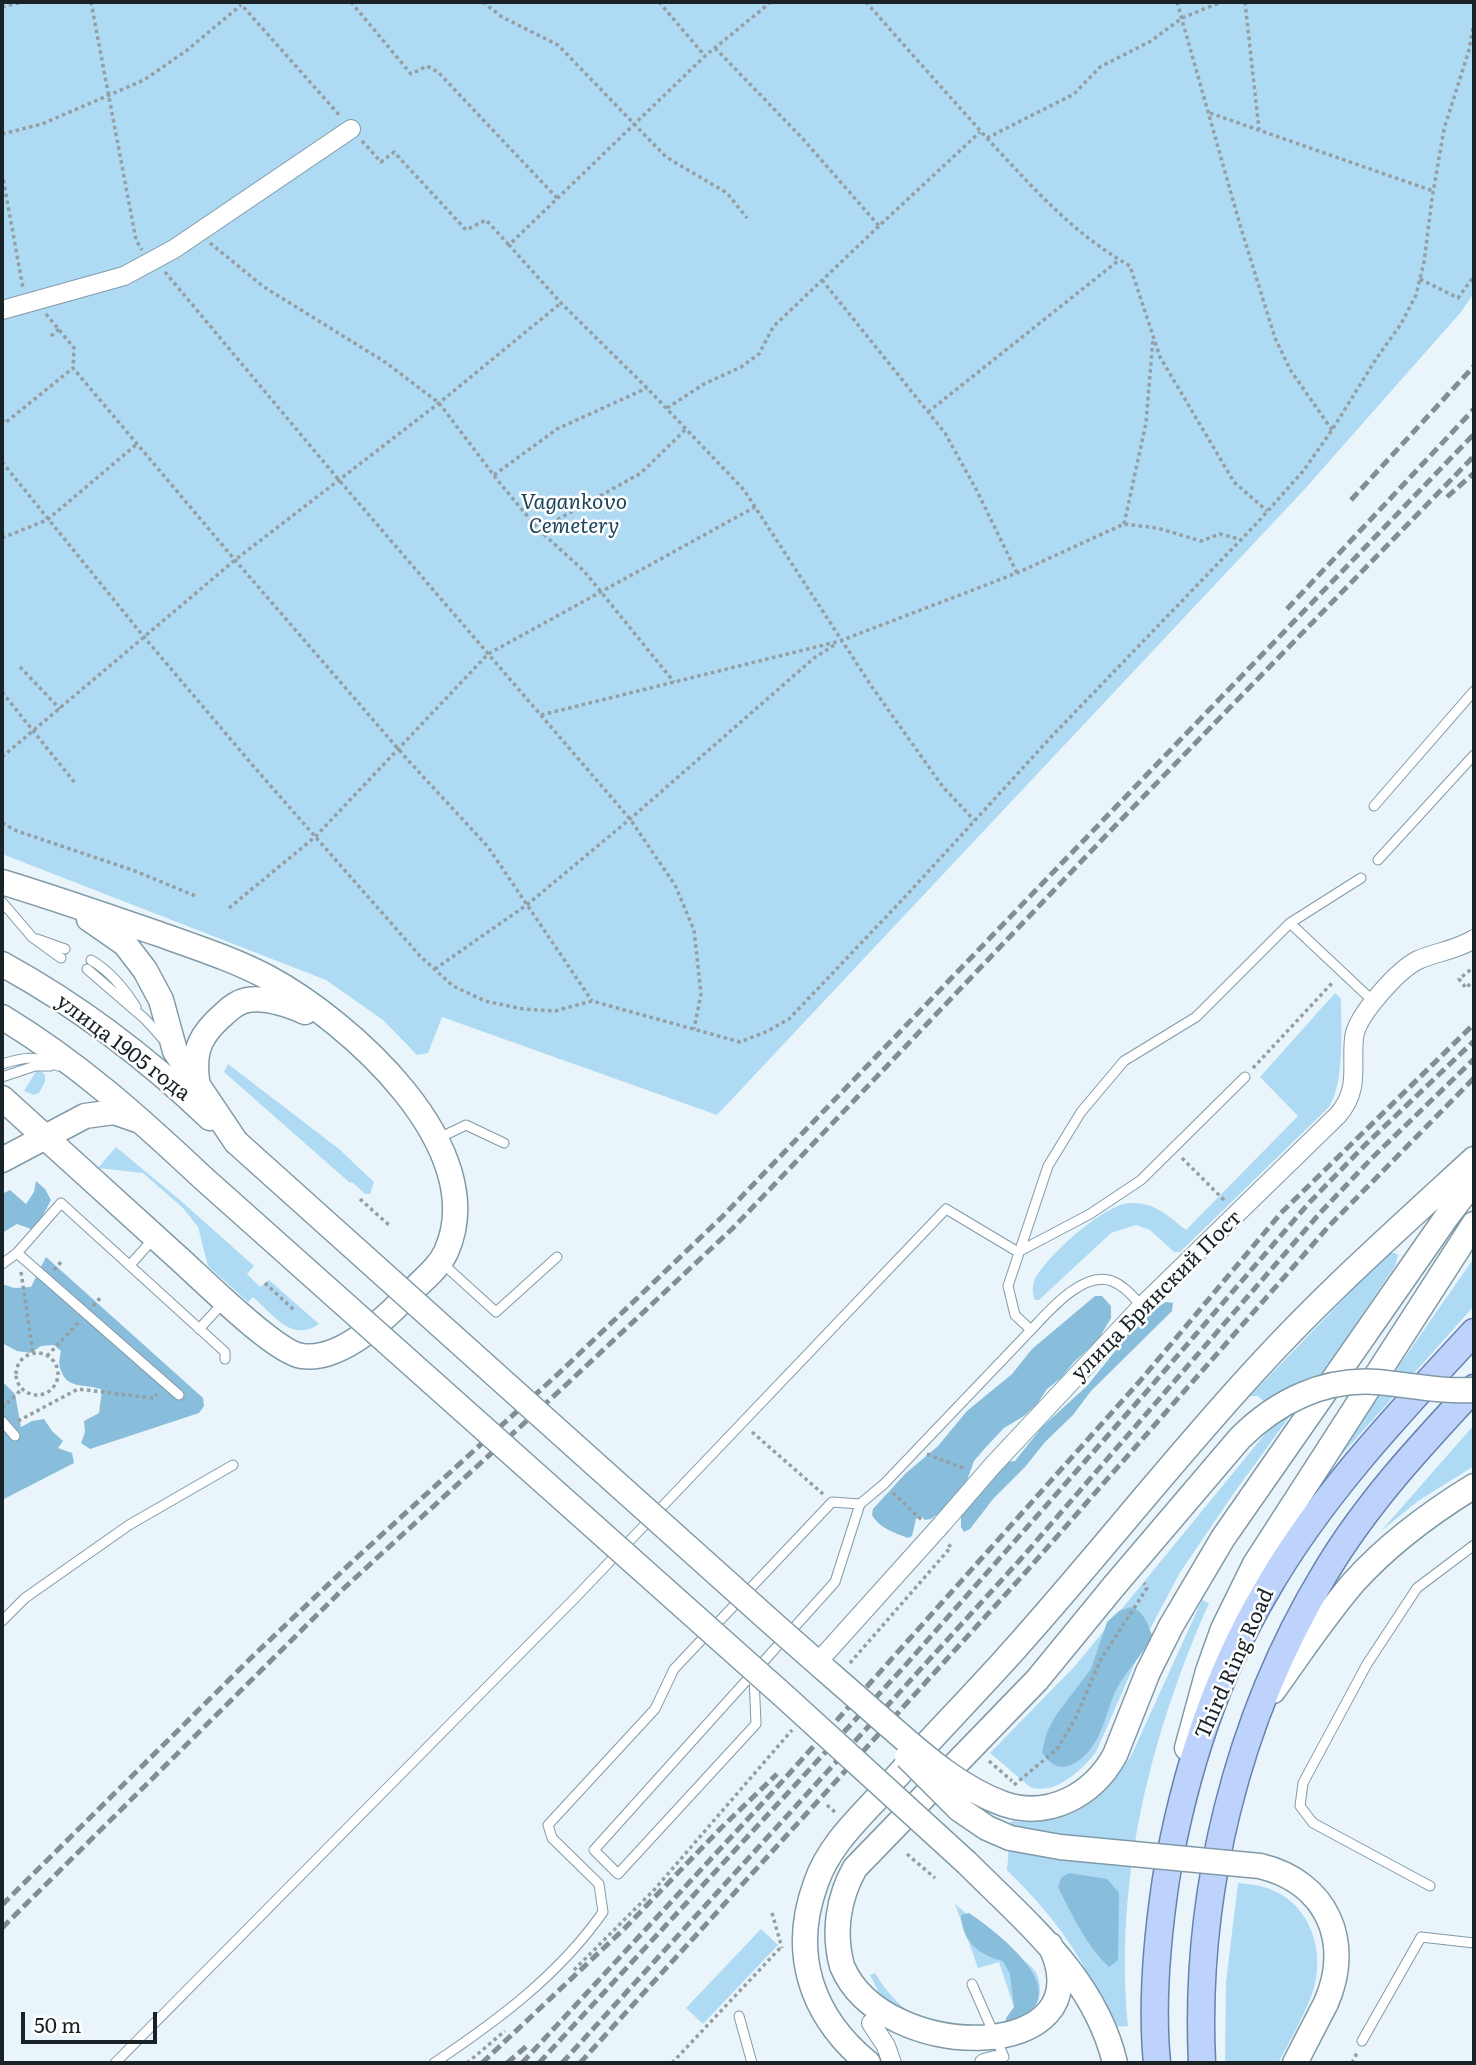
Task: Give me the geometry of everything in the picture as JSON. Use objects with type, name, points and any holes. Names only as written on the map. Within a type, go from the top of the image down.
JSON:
[{"type":"main road","points":[[2,882],[224,958],[266,976],[301,998],[354,1039],[391,1075],[436,1140],[454,1184],[456,1203],[455,1222],[447,1250],[440,1262],[395,1308],[354,1341],[338,1350],[302,1357],[283,1348],[226,1301],[2,1098]]},
{"type":"main road","points":[[63,901],[118,939],[135,956],[161,1000],[175,1051],[197,1080],[212,1109],[236,1142],[900,1735],[960,1781],[1004,1804],[1033,1809],[1048,1807],[1075,1797],[1098,1780],[1115,1755],[1148,1672],[1196,1580],[1448,1214],[1474,1181]]},
{"type":"main road","name":"улица 1905 года","points":[[2,964],[78,1011],[195,1103],[236,1142]]},
{"type":"main road","points":[[197,1080],[195,1063],[204,1034],[229,1009],[243,1001],[272,1001],[294,1007],[336,1025]]},
{"type":"main road","name":"улица 1905 года","points":[[2,1017],[69,1060],[144,1122],[203,1178],[967,1863],[1050,1945],[1066,1965],[1093,2008],[1115,2063]]},
{"type":"main road","points":[[2,1160],[85,1116],[114,1112],[144,1122]]},
{"type":"main road","points":[[868,2063],[846,2043],[825,2016],[817,2001],[805,1955],[806,1921],[814,1886],[828,1857],[861,1816],[1028,1635],[1260,1365],[1348,1276],[1474,1159]]},
{"type":"main road","points":[[1172,1840],[1182,1774],[1196,1711],[1223,1629],[1247,1579],[1474,1224]]},
{"type":"main road","name":"Third Ring Road","points":[[1157,2063],[1155,1999],[1159,1926],[1172,1840],[1194,1753],[1236,1650],[1265,1591],[1297,1543],[1363,1455],[1474,1332]]},
{"type":"main road","points":[[901,2058],[890,2040],[871,2023],[850,1990],[839,1951],[839,1917],[850,1877],[868,1853],[1037,1680],[1240,1438],[1255,1424],[1283,1404],[1312,1390],[1356,1382],[1379,1382],[1435,1391],[1474,1389]]},
{"type":"main road","name":"Third Ring Road","points":[[1202,2063],[1205,1937],[1212,1883],[1223,1830],[1256,1715],[1302,1613],[1331,1562],[1389,1482],[1474,1389]]},
{"type":"main road","points":[[1256,1715],[1353,1583],[1415,1525],[1474,1486]]},
{"type":"main road","points":[[817,1663],[944,1796],[987,1828],[1034,1844],[1260,1867],[1285,1874],[1295,1880],[1323,1907],[1333,1929],[1337,1951],[1336,1977],[1326,2003],[1295,2063]]},
{"type":"main road","points":[[965,2063],[995,2060],[1036,2040],[1047,2028],[1058,2006],[1060,1975],[1050,1945]]},
{"type":"street","points":[[2,310],[124,276],[198,232],[351,129]]},
{"type":"street","name":"улица Брянский Пост","points":[[817,1663],[993,1465],[1142,1306],[1349,1102],[1354,1035],[1358,1024],[1374,1002],[1413,963],[1474,939]]},
{"type":"lane","points":[[1374,806],[1474,691]]},
{"type":"lane","points":[[1378,860],[1474,755]]},
{"type":"lane","points":[[1031,1330],[1015,1315],[1008,1286],[1048,1166],[1081,1112],[1124,1061],[1196,1017],[1290,923],[1361,878]]},
{"type":"lane","points":[[2,902],[32,937],[63,953]]},
{"type":"lane","points":[[1290,923],[1374,1002]]},
{"type":"lane","points":[[89,965],[103,967],[116,980],[145,1020],[175,1051]]},
{"type":"lane","points":[[2,1065],[34,1057],[59,1067]]},
{"type":"lane","points":[[2,1077],[43,1064],[90,1076]]},
{"type":"lane","points":[[1018,1252],[1090,1214],[1141,1180],[1245,1077]]},
{"type":"lane","points":[[436,1140],[466,1125],[504,1143]]},
{"type":"lane","points":[[2,1264],[18,1253],[61,1203],[225,1352],[225,1359]]},
{"type":"lane","points":[[115,2063],[576,1597],[946,1209],[1018,1252]]},
{"type":"lane","points":[[130,1265],[155,1237]]},
{"type":"lane","points":[[18,1253],[179,1395]]},
{"type":"lane","points":[[440,1262],[496,1312],[557,1257]]},
{"type":"lane","points":[[754,1675],[756,1724],[618,1874],[594,1850],[835,1583],[860,1504],[884,1484],[1067,1292],[1095,1281],[1110,1280],[1123,1286],[1142,1306]]},
{"type":"lane","points":[[199,1329],[226,1301]]},
{"type":"lane","points":[[6,1420],[15,1436]]},
{"type":"lane","points":[[2,1621],[25,1598],[129,1525],[233,1465]]},
{"type":"lane","points":[[434,2063],[491,2025],[539,1983],[588,1933],[603,1912],[599,1884],[552,1838],[548,1825],[655,1709],[674,1669],[832,1502],[860,1504]]},
{"type":"lane","points":[[1430,1886],[1313,1824],[1300,1806],[1303,1783],[1367,1664],[1417,1588],[1474,1545]]},
{"type":"lane","points":[[1362,2041],[1421,1937],[1474,1942]]},
{"type":"lane","points":[[972,1984],[995,2060]]},
{"type":"lane","points":[[739,2016],[751,2063]]},
{"type":"path","points":[[2,7],[22,2]]},
{"type":"path","points":[[91,2],[136,240],[630,819],[675,885],[694,930],[701,994],[694,1029]]},
{"type":"path","points":[[351,2],[411,74],[427,66],[438,72],[558,199]]},
{"type":"path","points":[[482,2],[502,17],[558,45],[666,157],[727,193],[747,218]]},
{"type":"path","points":[[659,2],[705,56]]},
{"type":"path","points":[[509,245],[705,56],[771,2]]},
{"type":"path","points":[[866,2],[980,131],[1059,215],[1130,266],[1160,357],[1234,482],[1267,510]]},
{"type":"path","points":[[1177,2],[1275,338],[1291,371],[1332,430]]},
{"type":"path","points":[[987,138],[1074,94],[1100,67],[1151,41],[1182,18],[1221,2]]},
{"type":"path","points":[[1245,2],[1259,130]]},
{"type":"path","points":[[2,134],[42,124],[74,112],[144,80],[186,51],[240,3],[381,162],[394,152],[466,230],[486,220],[561,303],[667,408],[744,490],[841,641],[943,787],[974,820]]},
{"type":"path","points":[[2,462],[144,637],[315,837],[421,956],[453,986],[485,1001],[523,1009],[555,1011],[592,1001],[740,1042],[789,1019],[1304,470],[1401,324],[1416,295],[1444,129],[1469,50],[1474,22]]},
{"type":"path","points":[[715,48],[803,139],[879,226]]},
{"type":"path","points":[[1210,113],[1433,191]]},
{"type":"path","points":[[667,408],[759,354],[773,327],[980,131]]},
{"type":"path","points":[[2,173],[30,303],[59,329],[74,348],[73,368],[399,750],[488,848],[592,1001]]},
{"type":"path","points":[[198,232],[217,251],[264,287],[385,362],[439,403],[539,530],[584,571],[674,682]]},
{"type":"path","points":[[928,412],[1119,260]]},
{"type":"path","points":[[1420,279],[1458,298],[1474,276]]},
{"type":"path","points":[[822,281],[945,433],[1017,573]]},
{"type":"path","points":[[2,757],[235,560],[439,403],[561,303]]},
{"type":"path","points":[[51,336],[59,329]]},
{"type":"path","points":[[1124,524],[1146,423],[1153,336]]},
{"type":"path","points":[[2,419],[5,423],[73,368]]},
{"type":"path","points":[[494,475],[557,429],[647,388]]},
{"type":"path","points":[[539,530],[641,473],[686,429]]},
{"type":"path","points":[[2,538],[47,520],[137,444]]},
{"type":"path","points":[[229,908],[315,837],[488,654],[755,507]]},
{"type":"path","points":[[541,715],[841,641],[1017,573],[1124,524],[1157,528],[1201,541],[1220,534],[1239,539]]},
{"type":"path","points":[[435,969],[528,904],[814,658],[841,641]]},
{"type":"path","points":[[20,667],[60,709]]},
{"type":"path","points":[[2,692],[75,783]]},
{"type":"path","points":[[2,823],[17,831],[135,871],[198,897]]},
{"type":"path","points":[[1470,984],[1466,988],[1460,979],[1474,967]]},
{"type":"path","points":[[1245,1077],[1342,972]]},
{"type":"path","points":[[1173,1149],[1219,1196]]},
{"type":"path","points":[[360,1199],[390,1226]]},
{"type":"path","points":[[18,1253],[33,1353]]},
{"type":"path","points":[[265,1283],[295,1311]]},
{"type":"path","points":[[47,1356],[101,1297]]},
{"type":"path","points":[[33,1353],[47,1356],[56,1364],[58,1370],[55,1385],[43,1394],[28,1393],[18,1382],[17,1370],[24,1358],[33,1353]]},
{"type":"path","points":[[6,1420],[19,1422],[78,1389],[153,1398],[166,1384]]},
{"type":"path","points":[[2,1408],[22,1388]]},
{"type":"path","points":[[742,1423],[832,1502]]},
{"type":"path","points":[[916,1450],[974,1473]]},
{"type":"path","points":[[843,1671],[951,1547],[938,1530],[884,1484]]},
{"type":"path","points":[[987,1759],[1013,1783],[1057,1749],[1076,1717],[1101,1659],[1147,1588],[1143,1581]]},
{"type":"path","points":[[570,1974],[654,1890],[798,1724]]},
{"type":"path","points":[[827,1805],[838,1815]]},
{"type":"path","points":[[908,1854],[935,1878]]},
{"type":"path","points":[[772,1913],[784,1958]]},
{"type":"path","points":[[672,2063],[782,1946]]},
{"type":"path","points":[[467,2063],[508,2028]]},
{"type":"green space","name":"Vagankovo Cemetery","points":[[2,2],[1474,2],[1474,293],[1461,312],[1303,491],[717,1115],[442,1017],[428,1053],[417,1055],[383,1020],[326,980],[2,854]]},
{"type":"green space","points":[[1335,993],[1341,999],[1341,1054],[1338,1083],[1329,1107],[1180,1252],[1174,1252],[1150,1230],[1136,1225],[1111,1233],[1039,1300],[1035,1300],[1033,1284],[1041,1269],[1063,1245],[1092,1221],[1119,1206],[1139,1203],[1161,1211],[1186,1230],[1298,1116],[1260,1077]]},
{"type":"green space","points":[[228,1064],[339,1149],[374,1182],[370,1194],[365,1194],[350,1183],[224,1072]]},
{"type":"green space","points":[[38,1068],[45,1075],[45,1082],[39,1093],[34,1095],[24,1091]]},
{"type":"green space","points":[[116,1147],[254,1266],[247,1274],[260,1287],[269,1280],[319,1324],[309,1329],[291,1329],[253,1297],[248,1302],[208,1266],[198,1227],[183,1208],[143,1173],[98,1168]]},
{"type":"green space","points":[[1388,1253],[1398,1255],[1395,1266],[1179,1574],[1149,1631],[1096,1752],[1076,1773],[1058,1785],[1039,1789],[1030,1787],[990,1753],[1075,1666],[1274,1423],[1276,1412],[1258,1396],[1250,1396]]},
{"type":"green space","points":[[1474,1258],[1474,1306],[1336,1461],[1334,1459]]},
{"type":"green space","points":[[1474,1425],[1474,1466],[1418,1501],[1381,1531]]},
{"type":"green space","points":[[1202,1600],[1209,1603],[1169,1705],[1141,1810],[1126,1917],[1128,2026],[1113,2027],[1092,1981],[1069,1942],[1042,1907],[1007,1870],[1011,1821],[1051,1820],[1068,1815],[1083,1808],[1109,1786],[1132,1754]]},
{"type":"green space","points":[[1238,1883],[1266,1888],[1284,1896],[1305,1919],[1316,1947],[1316,1979],[1312,1994],[1278,2063],[1225,2063],[1226,1982]]},
{"type":"green space","points":[[955,1904],[1028,1964],[1038,1977],[1040,1989],[1037,2004],[1025,2021],[1008,2033],[988,2039],[966,2040],[923,2031],[889,2007],[870,1975],[875,1973],[887,1991],[902,2006],[937,2026],[976,2030],[1017,2016],[999,1962],[978,1968]]},
{"type":"green space","points":[[761,1929],[778,1945],[703,2024],[686,2008]]},
{"type":"shaded area","points":[[36,1181],[45,1189],[51,1200],[41,1219],[31,1229],[17,1224],[2,1233],[2,1194],[10,1190],[26,1204],[34,1192]]},
{"type":"shaded area","points":[[46,1257],[203,1398],[204,1406],[199,1413],[90,1449],[81,1443],[85,1432],[84,1421],[99,1413],[102,1390],[69,1382],[59,1365],[61,1351],[54,1345],[41,1346],[31,1353],[17,1351],[2,1343],[2,1284],[14,1288],[31,1287]]},
{"type":"shaded area","points":[[1095,1296],[1102,1296],[1111,1306],[1111,1318],[1098,1340],[1047,1389],[1037,1404],[1004,1428],[986,1447],[974,1461],[966,1483],[951,1504],[931,1519],[925,1520],[921,1516],[916,1519],[912,1536],[908,1538],[879,1523],[872,1515],[873,1509],[905,1474],[938,1446],[967,1411],[1012,1374],[1032,1349]]},
{"type":"shaded area","points":[[1166,1302],[1173,1303],[1172,1311],[1091,1391],[1073,1415],[993,1499],[970,1529],[964,1532],[961,1527],[961,1514],[981,1486],[1007,1462],[1015,1461],[1042,1427],[1087,1386],[1128,1335]]},
{"type":"shaded area","points":[[2,1381],[15,1394],[21,1427],[44,1419],[63,1441],[58,1448],[72,1453],[74,1463],[2,1500]]},
{"type":"shaded area","points":[[1131,1607],[1142,1615],[1152,1635],[1116,1690],[1090,1750],[1073,1764],[1063,1767],[1055,1765],[1042,1752],[1047,1732],[1056,1715],[1091,1669],[1107,1622],[1119,1611]]},
{"type":"shaded area","points":[[1069,1873],[1107,1879],[1119,1893],[1118,1960],[1109,1967],[1086,1939],[1058,1887],[1061,1878]]},
{"type":"shaded area","points":[[969,1913],[1018,1954],[1036,1981],[1039,1994],[1035,2006],[1005,2030],[1006,2018],[1014,2007],[1010,1974],[1003,1961],[979,1951],[968,1940],[961,1915]]},
{"type":"railway","points":[[1351,500],[1474,366]]},
{"type":"railway","points":[[1287,609],[1474,409]]},
{"type":"railway","points":[[2,1905],[254,1655],[559,1373],[722,1217],[1474,434]]},
{"type":"railway","points":[[2,1928],[342,1590],[732,1229],[1115,826],[1474,456]]},
{"type":"railway","points":[[1447,497],[1474,473]]},
{"type":"railway","points":[[522,2063],[770,1795],[1140,1381],[1281,1213],[1474,1024]]},
{"type":"railway","points":[[539,2063],[902,1669],[1308,1204],[1365,1145],[1474,1041]]},
{"type":"railway","points":[[562,2063],[1019,1561],[1320,1213],[1372,1158],[1474,1059]]},
{"type":"railway","points":[[580,2063],[1025,1573],[1329,1226],[1474,1078]]},
{"type":"railway","points":[[482,2063],[625,1928],[777,1774]]},
{"type":"railway","points":[[507,2063],[528,2045]]}]
